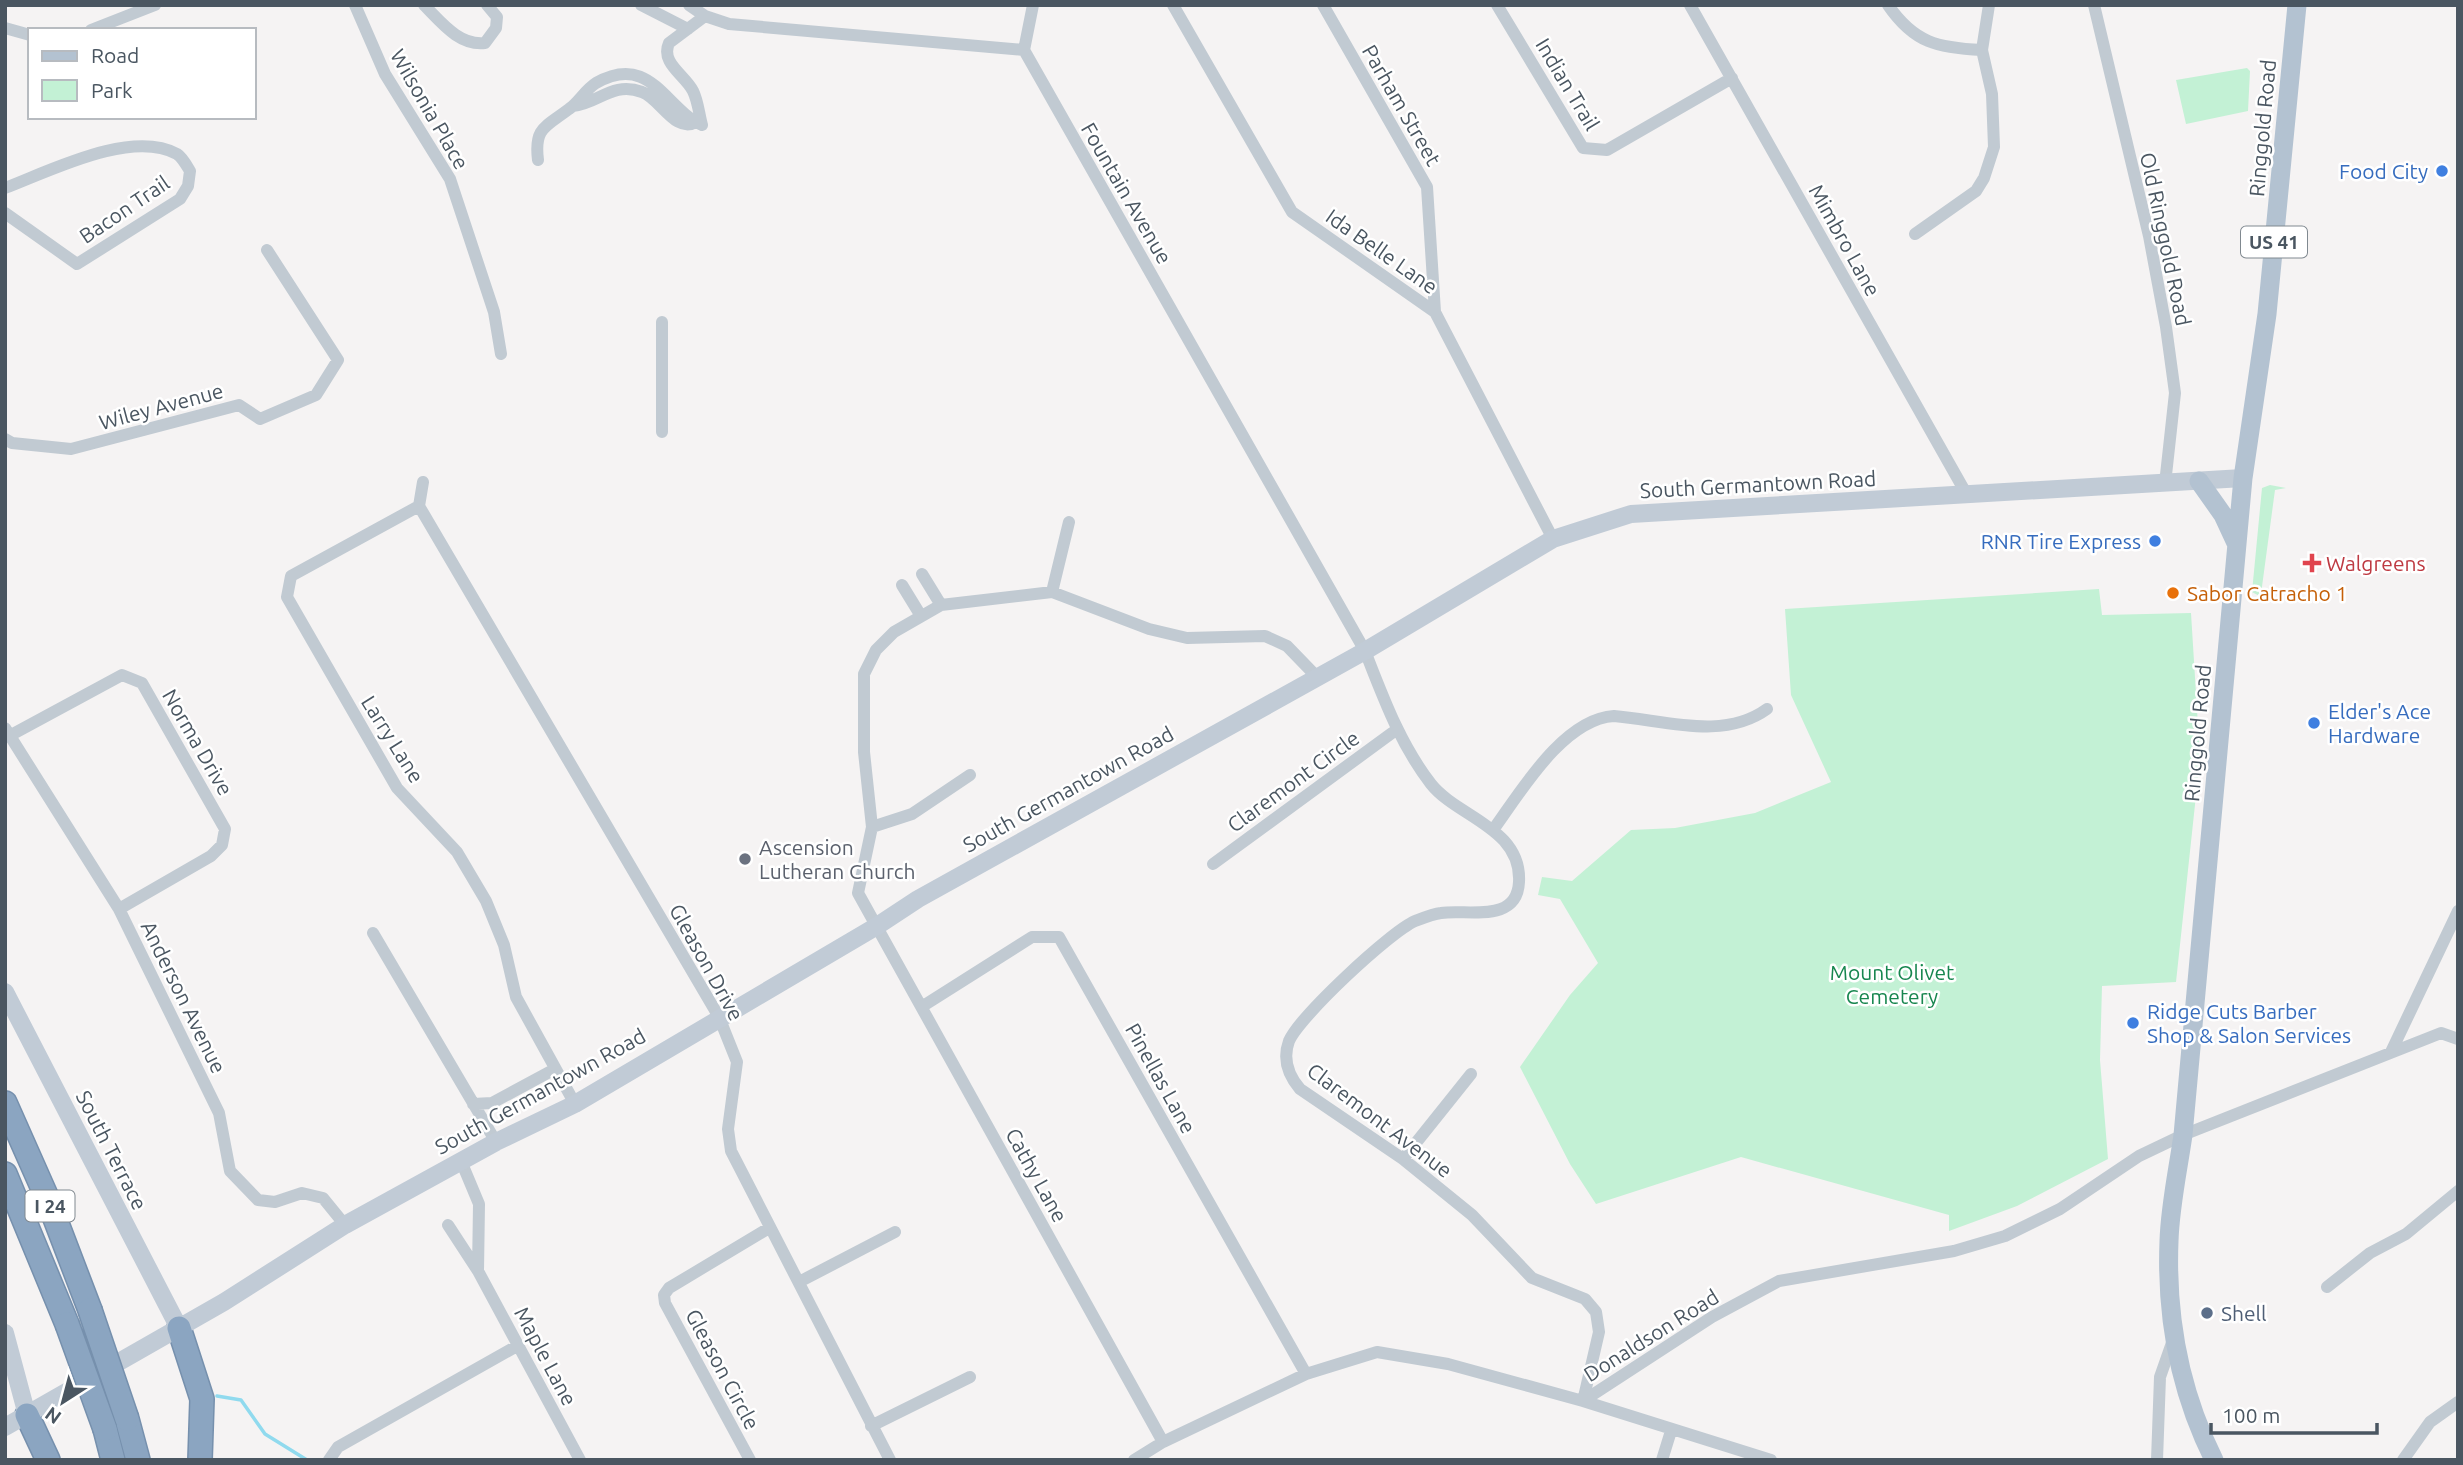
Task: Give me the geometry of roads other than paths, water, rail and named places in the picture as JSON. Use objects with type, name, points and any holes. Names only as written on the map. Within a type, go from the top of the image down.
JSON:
[{"type":"highway","name":"I 24","points":[[5,1104],[48,1200],[90,1310],[138,1460]]},
{"type":"highway","name":"I 24","points":[[5,1174],[67,1324],[105,1429],[113,1460]]},
{"type":"highway","points":[[179,1328],[202,1399],[200,1460]]},
{"type":"highway","points":[[26,1415],[48,1460]]},
{"type":"main road","name":"Ringgold Road","points":[[2214,1460],[2191,1413],[2174,1338],[2169,1290],[2169,1239],[2183,1135],[2243,478],[2267,314],[2297,5]]},
{"type":"main road","name":"South Germantown Road","points":[[5,1427],[179,1328],[345,1225],[496,1142],[575,1104],[930,892],[1365,651],[1553,539],[1631,514],[2243,478]]},
{"type":"main road","points":[[2199,481],[2223,515],[2237,546]]},
{"type":"main road","name":"South Terrace","points":[[5,992],[179,1328]]},
{"type":"main road","points":[[5,1332],[26,1415]]},
{"type":"street","points":[[96,28],[155,5]]},
{"type":"street","name":"Wilsonia Place","points":[[355,5],[385,74],[450,179],[494,312],[501,354]]},
{"type":"street","points":[[424,5],[446,27],[475,44],[485,43],[496,28],[497,17],[487,5]]},
{"type":"street","points":[[641,5],[688,29]]},
{"type":"street","points":[[689,5],[705,16],[729,24],[1024,50],[1033,5]]},
{"type":"street","name":"Ida Belle Lane","points":[[1173,5],[1292,212],[1435,313],[1553,539]]},
{"type":"street","name":"Parham Street","points":[[1323,5],[1427,187],[1435,313]]},
{"type":"street","name":"Indian Trail","points":[[1497,5],[1583,148],[1607,150],[1732,78]]},
{"type":"street","name":"Mimbro Lane","points":[[1690,5],[1967,495]]},
{"type":"street","points":[[1888,5],[1911,32],[1926,42],[1947,49],[1982,50]]},
{"type":"street","points":[[1915,234],[1976,191],[1984,178],[1994,147],[1992,94],[1982,50],[1989,5]]},
{"type":"street","name":"Old Ringgold Road","points":[[2094,5],[2149,236],[2166,327],[2175,393],[2165,484]]},
{"type":"street","points":[[538,160],[536,139],[541,130],[573,106],[587,90],[606,79],[633,76],[654,84],[679,111],[690,115],[702,125],[694,92],[667,55],[669,43],[705,16]]},
{"type":"street","points":[[5,28],[28,34]]},
{"type":"street","name":"Fountain Avenue","points":[[1024,50],[1365,651]]},
{"type":"street","name":"Bacon Trail","points":[[5,188],[118,147],[149,147],[178,155],[190,171],[188,186],[180,199],[77,264],[5,213]]},
{"type":"street","name":"Wiley Avenue","points":[[5,439],[12,443],[71,449],[239,405],[260,419],[316,396],[338,360],[267,250]]},
{"type":"street","points":[[662,322],[662,432]]},
{"type":"street","points":[[419,506],[423,482]]},
{"type":"street","name":"Gleason Drive","points":[[419,506],[719,1017],[737,1062],[728,1129],[731,1151],[890,1460]]},
{"type":"street","name":"Larry Lane","points":[[419,506],[291,576],[287,597],[397,788],[457,852],[486,901],[504,945],[516,997],[575,1104]]},
{"type":"street","points":[[1052,592],[1069,522]]},
{"type":"street","points":[[922,574],[941,605],[1052,592],[1149,629],[1186,638],[1265,636],[1287,646],[1317,677]]},
{"type":"street","points":[[901,585],[921,616]]},
{"type":"street","name":"Cathy Lane","points":[[941,605],[894,632],[876,650],[864,674],[864,752],[872,827],[858,893],[1163,1442]]},
{"type":"street","name":"Claremont Avenue","points":[[1365,651],[1396,730],[1432,786],[1493,830],[1505,842],[1519,872],[1519,886],[1513,900],[1500,910],[1485,914],[1440,913],[1414,921],[1384,942],[1332,990],[1290,1040],[1286,1059],[1289,1076],[1300,1090],[1403,1159],[1472,1215],[1532,1278],[1585,1299],[1596,1312],[1599,1332],[1583,1401]]},
{"type":"street","name":"Norma Drive","points":[[8,732],[122,675],[142,683],[225,829],[222,845],[211,856],[119,909]]},
{"type":"street","points":[[1493,830],[1553,751],[1571,736],[1601,718],[1614,716],[1725,727],[1753,719],[1767,709]]},
{"type":"street","name":"Claremont Circle","points":[[1213,864],[1396,730]]},
{"type":"street","name":"Anderson Avenue","points":[[8,732],[119,909],[219,1113],[230,1171],[258,1200],[275,1202],[302,1193],[323,1198],[345,1225]]},
{"type":"street","points":[[872,827],[912,814],[970,775]]},
{"type":"street","points":[[2391,1052],[2458,911]]},
{"type":"street","points":[[373,933],[496,1142]]},
{"type":"street","name":"Pinellas Lane","points":[[923,1006],[1032,937],[1059,937],[1306,1374]]},
{"type":"street","name":"Donaldson Road","points":[[1134,1460],[1163,1442],[1306,1374],[1377,1352],[1448,1364],[1583,1401],[1712,1317],[1779,1281],[1954,1251],[2005,1236],[2060,1209],[2140,1156],[2183,1135],[2441,1033],[2458,1039]]},
{"type":"street","points":[[473,1104],[492,1103],[555,1069]]},
{"type":"street","points":[[1403,1159],[1471,1074]]},
{"type":"street","name":"Maple Lane","points":[[461,1161],[479,1204],[478,1271]]},
{"type":"street","points":[[2327,1287],[2370,1253],[2406,1234],[2458,1191]]},
{"type":"street","name":"Maple Lane","points":[[448,1225],[478,1271],[580,1460]]},
{"type":"street","name":"Gleason Circle","points":[[750,1460],[665,1303],[664,1295],[668,1288],[769,1228]]},
{"type":"street","points":[[799,1282],[895,1233]]},
{"type":"street","points":[[2157,1460],[2160,1377],[2174,1338]]},
{"type":"street","points":[[328,1460],[338,1447],[517,1346]]},
{"type":"street","points":[[871,1426],[970,1377]]},
{"type":"street","points":[[1583,1401],[1671,1431],[1771,1460]]},
{"type":"street","points":[[2403,1460],[2430,1422],[2458,1402]]},
{"type":"street","points":[[1662,1460],[1671,1431]]},
{"type":"waterway","points":[[217,1396],[241,1400],[265,1434],[307,1460]]},
{"type":"place","name":"Food City","points":[[2442,171]]},
{"type":"place","name":"RNR Tire Express","points":[[2155,541]]},
{"type":"place","name":"Walgreens","points":[[2312,563]]},
{"type":"place","name":"Sabor Catracho 1","points":[[2173,593]]},
{"type":"place","name":"Elder's Ace Hardware","points":[[2314,723]]},
{"type":"place","name":"Ascension Lutheran Church","points":[[745,859]]},
{"type":"place","name":"Ridge Cuts Barber Shop & Salon Services","points":[[2133,1023]]},
{"type":"place","name":"Shell","points":[[2207,1313]]},
{"type":"park label","name":"Mount Olivet Cemetery","points":[[1892,984]]}]
